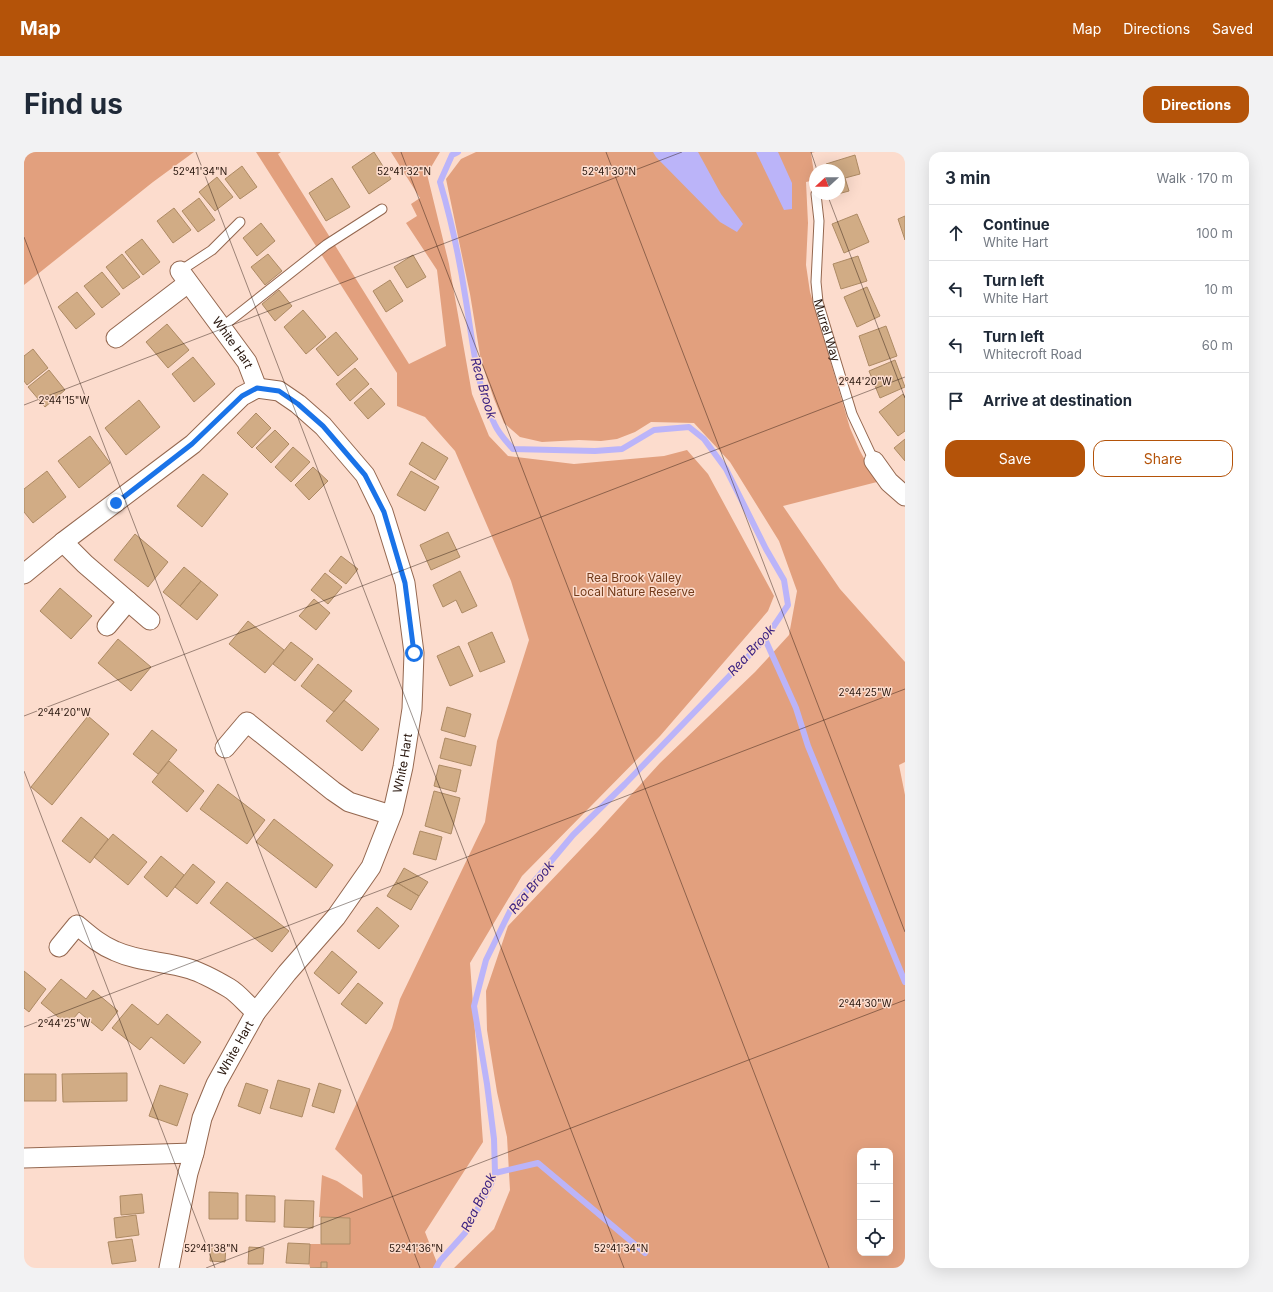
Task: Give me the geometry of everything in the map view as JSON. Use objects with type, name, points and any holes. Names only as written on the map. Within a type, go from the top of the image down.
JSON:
[{"type":"street","name":"White Hart","points":[[169,1268],[188,1173],[202,1118],[216,1084],[256,1012],[287,973],[336,917],[371,867],[391,815],[403,768],[412,709],[414,653],[405,583],[384,512],[365,475],[323,426],[298,404],[279,391],[257,388],[247,362],[184,277]]},
{"type":"street","points":[[116,338],[184,277]]},
{"type":"street","points":[[24,574],[63,542],[192,444],[242,396],[257,388]]},
{"type":"street","name":"Murrel Way","points":[[874,461],[889,482],[905,496]]},
{"type":"street","points":[[63,542],[150,620]]},
{"type":"street","points":[[107,626],[128,601]]},
{"type":"street","points":[[225,748],[247,722],[338,795],[350,802],[391,815]]},
{"type":"street","points":[[59,947],[77,925],[97,942],[115,951],[137,958],[170,964],[207,977],[229,988],[256,1012]]},
{"type":"street","points":[[24,1158],[194,1154]]},
{"type":"lane","name":"Murrel Way","points":[[816,200],[818,221],[816,282],[818,302],[852,414],[874,461]]},
{"type":"lane","points":[[222,327],[326,245],[382,209]]},
{"type":"lane","points":[[184,277],[240,222]]},
{"type":"green space","points":[[24,152],[194,152],[153,182],[24,285]]},
{"type":"green space","name":"Rea Brook Valley Local Nature Reserve","points":[[256,152],[281,152],[278,154],[409,364],[446,346],[437,270],[406,223],[417,216],[411,204],[420,198],[391,152],[440,152],[427,174],[449,264],[472,394],[489,436],[508,456],[574,464],[664,456],[687,450],[708,474],[774,596],[768,611],[660,736],[522,876],[470,963],[483,1142],[425,1232],[439,1268],[327,1268],[327,1262],[321,1262],[321,1268],[310,1267],[310,1244],[350,1244],[350,1218],[319,1217],[322,1175],[337,1181],[363,1198],[362,1175],[335,1149],[392,1028],[400,999],[485,822],[497,741],[529,640],[511,581],[455,451],[425,417],[397,406],[397,373]]},
{"type":"green space","points":[[476,152],[815,152],[811,153],[813,164],[809,164],[809,181],[806,182],[808,223],[806,265],[810,292],[850,428],[860,451],[877,482],[783,506],[840,589],[905,662],[905,762],[899,765],[905,795],[905,1268],[454,1268],[494,1229],[510,1190],[507,1137],[497,1092],[487,1030],[486,991],[508,926],[660,763],[755,672],[789,635],[797,591],[779,541],[730,462],[694,423],[651,422],[635,432],[617,439],[601,441],[579,440],[542,442],[520,437],[504,423],[481,361],[470,294],[446,179],[461,159]]},
{"type":"shaded area","points":[[653,152],[698,152],[721,194],[743,224],[737,232],[720,222],[656,157]]},
{"type":"shaded area","points":[[756,152],[778,152],[792,183],[792,209],[784,210]]},
{"type":"building","points":[[374,152],[391,179],[369,194],[352,167]]},
{"type":"building","points":[[855,155],[860,174],[845,178],[845,164],[826,164]]},
{"type":"building","points":[[242,166],[257,187],[240,199],[225,179]]},
{"type":"building","points":[[217,177],[233,197],[215,211],[199,192]]},
{"type":"building","points":[[332,178],[350,207],[326,221],[309,193]]},
{"type":"building","points":[[845,178],[849,191],[845,192]]},
{"type":"building","points":[[199,198],[215,220],[198,232],[182,211]]},
{"type":"building","points":[[174,208],[191,230],[173,243],[157,221]]},
{"type":"building","points":[[857,214],[869,242],[844,253],[832,224]]},
{"type":"building","points":[[905,216],[905,240],[898,219]]},
{"type":"building","points":[[261,223],[275,241],[257,256],[243,238]]},
{"type":"building","points":[[142,239],[160,262],[143,275],[125,252]]},
{"type":"building","points":[[122,254],[140,277],[123,289],[106,267]]},
{"type":"building","points":[[268,254],[282,271],[265,285],[251,267]]},
{"type":"building","points":[[413,255],[426,277],[407,288],[394,267]]},
{"type":"building","points":[[858,256],[867,281],[841,289],[833,264]]},
{"type":"building","points":[[102,272],[120,294],[102,308],[84,286]]},
{"type":"building","points":[[390,280],[403,301],[386,312],[373,291]]},
{"type":"building","points":[[867,287],[880,316],[857,327],[844,297]]},
{"type":"building","points":[[279,290],[292,306],[275,321],[262,304]]},
{"type":"building","points":[[77,292],[95,314],[76,329],[58,307]]},
{"type":"building","points":[[303,310],[326,337],[306,354],[284,327]]},
{"type":"building","points":[[167,324],[189,350],[168,368],[146,342]]},
{"type":"building","points":[[886,326],[897,356],[869,366],[859,336]]},
{"type":"building","points":[[336,332],[358,359],[338,376],[316,349]]},
{"type":"building","points":[[33,349],[48,368],[27,385],[24,381],[24,356]]},
{"type":"building","points":[[193,357],[215,384],[194,402],[172,374]]},
{"type":"building","points":[[895,360],[905,387],[880,398],[869,371]]},
{"type":"building","points":[[355,368],[369,384],[350,401],[336,384]]},
{"type":"building","points":[[49,370],[65,390],[45,407],[28,387]]},
{"type":"building","points":[[371,388],[385,404],[368,419],[354,403]]},
{"type":"building","points":[[903,394],[905,397],[905,431],[898,436],[879,412]]},
{"type":"building","points":[[139,400],[160,427],[126,455],[105,428]]},
{"type":"building","points":[[256,413],[271,428],[252,448],[237,433]]},
{"type":"building","points":[[275,430],[289,444],[271,463],[256,448]]},
{"type":"building","points":[[90,436],[110,463],[79,488],[58,461]]},
{"type":"building","points":[[905,439],[905,461],[894,448]]},
{"type":"building","points":[[422,442],[448,458],[435,480],[409,464]]},
{"type":"building","points":[[293,447],[310,462],[291,482],[275,467]]},
{"type":"building","points":[[313,467],[328,481],[309,500],[295,485]]},
{"type":"building","points":[[47,471],[66,497],[33,523],[24,512],[24,489]]},
{"type":"building","points":[[411,471],[439,487],[425,511],[397,495]]},
{"type":"building","points":[[203,474],[228,494],[202,527],[177,506]]},
{"type":"building","points":[[448,532],[460,557],[431,570],[420,545]]},
{"type":"building","points":[[135,534],[168,562],[148,587],[114,560]]},
{"type":"building","points":[[341,556],[358,569],[346,584],[329,571]]},
{"type":"building","points":[[184,567],[201,581],[180,606],[163,592]]},
{"type":"building","points":[[460,571],[477,606],[462,613],[456,600],[443,607],[433,585]]},
{"type":"building","points":[[325,573],[342,587],[328,604],[311,590]]},
{"type":"building","points":[[201,581],[218,595],[197,620],[180,606]]},
{"type":"building","points":[[60,588],[92,616],[71,639],[40,611]]},
{"type":"building","points":[[314,599],[330,613],[316,630],[299,616]]},
{"type":"building","points":[[248,621],[284,650],[265,673],[229,644]]},
{"type":"building","points":[[492,632],[505,662],[480,672],[468,643]]},
{"type":"building","points":[[118,639],[151,667],[131,691],[98,663]]},
{"type":"building","points":[[291,642],[313,659],[295,681],[273,664]]},
{"type":"building","points":[[459,646],[473,676],[450,686],[437,656]]},
{"type":"building","points":[[318,664],[352,691],[334,712],[301,686]]},
{"type":"building","points":[[344,700],[379,729],[362,751],[326,721]]},
{"type":"building","points":[[447,707],[471,714],[465,737],[441,730]]},
{"type":"building","points":[[88,716],[109,734],[52,805],[31,787]]},
{"type":"building","points":[[152,730],[177,750],[158,774],[133,754]]},
{"type":"building","points":[[445,738],[476,746],[471,766],[440,758]]},
{"type":"building","points":[[169,761],[204,791],[187,812],[152,782]]},
{"type":"building","points":[[439,765],[461,770],[456,792],[434,786]]},
{"type":"building","points":[[218,784],[265,820],[247,844],[200,809]]},
{"type":"building","points":[[434,791],[460,798],[451,834],[425,826]]},
{"type":"building","points":[[81,817],[108,839],[90,863],[62,841]]},
{"type":"building","points":[[274,819],[333,865],[316,888],[256,842]]},
{"type":"building","points":[[420,831],[442,837],[436,860],[413,854]]},
{"type":"building","points":[[113,834],[147,862],[128,885],[94,857]]},
{"type":"building","points":[[161,856],[184,875],[167,897],[144,877]]},
{"type":"building","points":[[193,864],[215,882],[197,904],[175,887]]},
{"type":"building","points":[[404,868],[428,882],[419,896],[396,882]]},
{"type":"building","points":[[227,882],[289,931],[272,952],[210,903]]},
{"type":"building","points":[[396,882],[419,896],[411,910],[387,896]]},
{"type":"building","points":[[377,907],[399,926],[379,949],[357,931]]},
{"type":"building","points":[[332,951],[357,972],[339,994],[314,973]]},
{"type":"building","points":[[24,971],[46,989],[29,1012],[24,1008]]},
{"type":"building","points":[[61,979],[86,999],[93,990],[118,1011],[102,1031],[79,1012],[68,1025],[41,1003]]},
{"type":"building","points":[[358,983],[383,1003],[366,1024],[341,1004]]},
{"type":"building","points":[[132,1004],[158,1025],[167,1014],[201,1042],[184,1064],[151,1037],[140,1050],[112,1028]]},
{"type":"building","points":[[127,1073],[127,1101],[63,1102],[62,1074]]},
{"type":"building","points":[[24,1074],[56,1074],[56,1101],[24,1101]]},
{"type":"building","points":[[278,1080],[310,1089],[302,1117],[270,1108]]},
{"type":"building","points":[[246,1083],[268,1090],[260,1114],[238,1106]]},
{"type":"building","points":[[319,1083],[341,1090],[334,1113],[312,1106]]},
{"type":"building","points":[[160,1085],[188,1094],[177,1126],[149,1116]]},
{"type":"building","points":[[209,1192],[238,1193],[238,1219],[209,1219]]},
{"type":"building","points":[[142,1194],[144,1213],[121,1215],[120,1196]]},
{"type":"building","points":[[246,1195],[275,1196],[275,1222],[246,1221]]},
{"type":"building","points":[[285,1200],[314,1201],[313,1228],[284,1227]]},
{"type":"building","points":[[136,1215],[139,1235],[116,1238],[114,1218]]},
{"type":"building","points":[[321,1217],[350,1218],[350,1244],[321,1244]]},
{"type":"building","points":[[132,1239],[136,1261],[112,1264],[108,1242]]},
{"type":"building","points":[[288,1243],[310,1244],[309,1264],[286,1263]]},
{"type":"building","points":[[211,1244],[226,1245],[225,1262],[210,1261]]},
{"type":"building","points":[[249,1247],[264,1248],[263,1264],[248,1264]]},
{"type":"building","points":[[321,1262],[327,1262],[327,1268],[321,1268]]},
{"type":"waterway","name":"Rea Brook","points":[[436,1268],[440,1261],[465,1233],[491,1184],[495,1173],[494,1139],[487,1084],[474,1006],[486,960],[511,909],[573,835],[625,784],[765,639],[788,605],[784,580],[766,549],[726,469],[704,439],[689,427],[654,430],[622,449],[595,451],[513,449],[501,435],[483,395],[463,280],[448,210],[440,182],[452,155],[458,152]]},
{"type":"waterway","points":[[765,639],[796,708],[808,746],[905,982]]},
{"type":"waterway","points":[[495,1173],[538,1163],[645,1253]]},
{"type":"route","points":[[116,503],[192,444],[242,396],[257,388],[268,388],[279,391],[298,404],[323,426],[365,475],[384,512],[405,583],[414,653]]}]
